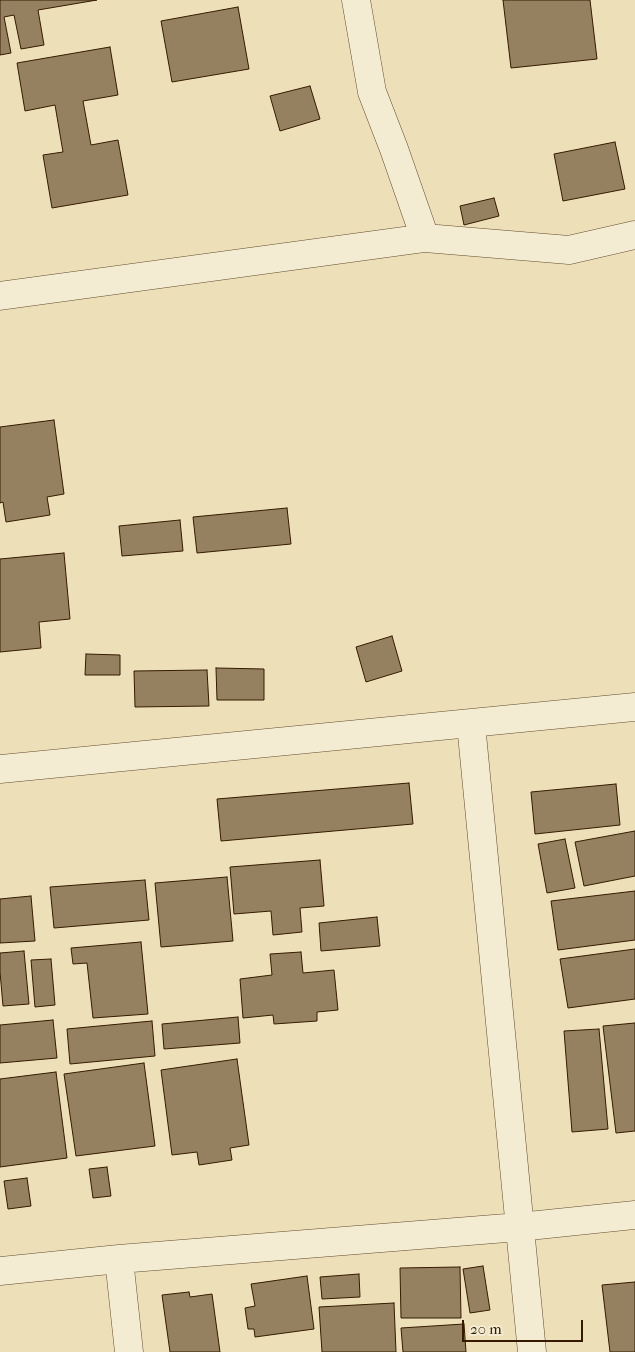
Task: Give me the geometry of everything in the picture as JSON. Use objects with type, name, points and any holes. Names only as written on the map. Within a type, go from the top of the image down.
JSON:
[{"type":"street","points":[[356,0],[372,92],[425,238]]},
{"type":"street","points":[[0,296],[425,238],[569,250],[635,235]]},
{"type":"street","points":[[0,769],[635,707]]},
{"type":"street","points":[[471,724],[532,1352]]},
{"type":"street","points":[[0,1271],[119,1259],[520,1227],[635,1215]]},
{"type":"street","points":[[119,1259],[129,1352]]},
{"type":"building","points":[[0,0],[97,0],[38,10],[44,45],[21,49],[14,15],[4,17],[11,53],[0,55]]},
{"type":"building","points":[[503,0],[590,0],[597,59],[511,68]]},
{"type":"building","points":[[238,7],[249,69],[172,82],[161,21]]},
{"type":"building","points":[[110,47],[118,95],[83,101],[91,145],[118,140],[128,195],[52,208],[43,155],[63,152],[55,105],[25,111],[17,63]]},
{"type":"building","points":[[310,86],[320,119],[280,131],[270,96]]},
{"type":"building","points":[[615,142],[625,189],[563,201],[554,154]]},
{"type":"building","points":[[494,198],[499,216],[464,225],[460,206]]},
{"type":"building","points":[[54,420],[64,494],[47,497],[50,515],[6,522],[3,502],[0,503],[0,427]]},
{"type":"building","points":[[287,508],[291,544],[197,553],[193,517]]},
{"type":"building","points":[[180,520],[183,551],[122,556],[119,526]]},
{"type":"building","points":[[64,553],[70,619],[39,622],[41,648],[0,652],[0,559]]},
{"type":"building","points":[[392,636],[402,671],[366,682],[356,647]]},
{"type":"building","points":[[86,654],[120,655],[120,675],[85,675]]},
{"type":"building","points":[[216,668],[264,669],[264,700],[217,700]]},
{"type":"building","points":[[207,670],[209,706],[135,707],[134,671]]},
{"type":"building","points":[[409,783],[413,824],[221,841],[217,799]]},
{"type":"building","points":[[616,784],[620,825],[535,834],[531,792]]},
{"type":"building","points":[[635,831],[635,876],[584,886],[575,842]]},
{"type":"building","points":[[565,839],[575,888],[547,893],[538,844]]},
{"type":"building","points":[[320,860],[324,906],[300,908],[302,932],[273,935],[271,911],[234,914],[230,867]]},
{"type":"building","points":[[227,877],[233,941],[161,947],[155,883]]},
{"type":"building","points":[[145,880],[149,920],[54,928],[50,887]]},
{"type":"building","points":[[635,891],[635,940],[558,950],[551,901]]},
{"type":"building","points":[[31,896],[35,941],[0,943],[0,899]]},
{"type":"building","points":[[377,917],[380,946],[321,951],[319,923]]},
{"type":"building","points":[[141,942],[148,1014],[93,1018],[87,963],[73,964],[71,948]]},
{"type":"building","points":[[635,949],[635,999],[568,1008],[560,959]]},
{"type":"building","points":[[24,951],[29,1004],[3,1006],[0,953]]},
{"type":"building","points":[[301,952],[303,973],[334,970],[338,1010],[317,1012],[317,1021],[274,1024],[273,1015],[243,1018],[240,979],[272,975],[270,954]]},
{"type":"building","points":[[51,959],[55,1005],[35,1007],[31,960]]},
{"type":"building","points":[[238,1017],[240,1043],[164,1049],[162,1024]]},
{"type":"building","points":[[53,1020],[57,1058],[0,1063],[0,1025]]},
{"type":"building","points":[[152,1021],[155,1056],[70,1064],[67,1029]]},
{"type":"building","points":[[635,1023],[635,1131],[616,1133],[603,1026]]},
{"type":"building","points":[[599,1029],[608,1129],[572,1132],[564,1031]]},
{"type":"building","points":[[237,1059],[249,1145],[230,1148],[232,1160],[199,1165],[197,1152],[172,1155],[161,1070]]},
{"type":"building","points":[[144,1063],[155,1146],[76,1156],[64,1074]]},
{"type":"building","points":[[56,1072],[67,1158],[0,1167],[0,1079]]},
{"type":"building","points":[[107,1167],[111,1196],[93,1198],[89,1169]]},
{"type":"building","points":[[27,1178],[31,1206],[8,1209],[4,1181]]},
{"type":"building","points":[[483,1266],[490,1310],[470,1313],[463,1269]]},
{"type":"building","points":[[460,1267],[461,1318],[401,1318],[400,1268]]},
{"type":"building","points":[[359,1274],[360,1297],[322,1299],[320,1277]]},
{"type":"building","points":[[307,1276],[314,1329],[255,1337],[254,1329],[248,1329],[245,1308],[255,1306],[251,1284]]},
{"type":"building","points":[[635,1282],[635,1352],[610,1352],[602,1285]]},
{"type":"building","points":[[189,1292],[190,1297],[212,1294],[220,1352],[170,1352],[162,1295]]},
{"type":"building","points":[[394,1303],[396,1352],[322,1352],[319,1307]]},
{"type":"building","points":[[464,1324],[466,1352],[403,1352],[401,1328]]}]
